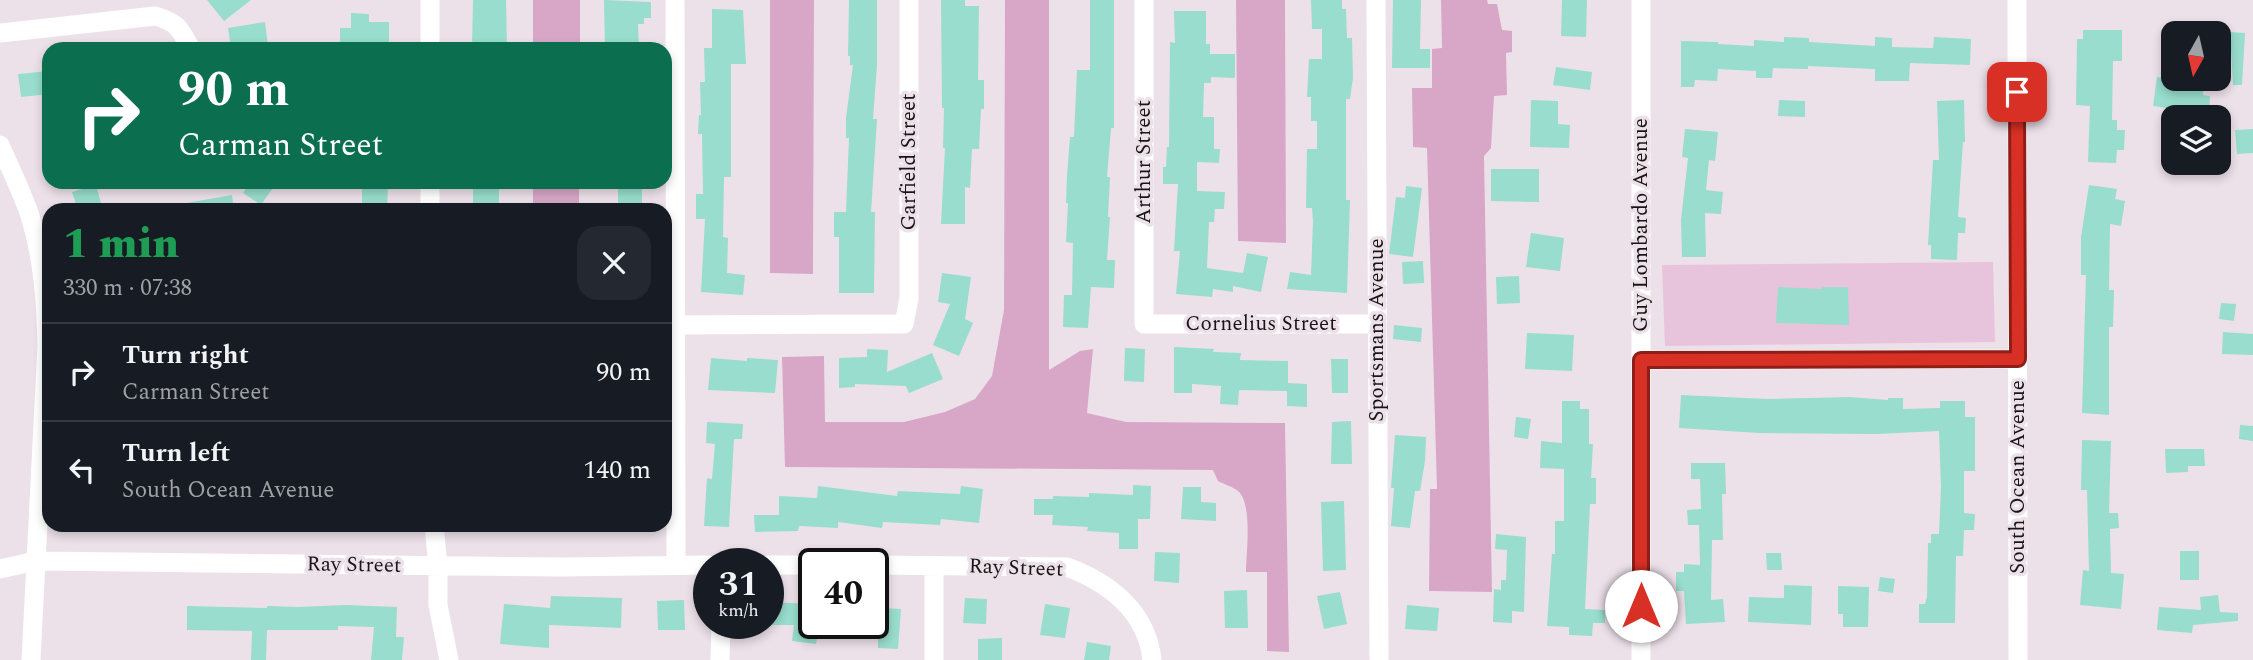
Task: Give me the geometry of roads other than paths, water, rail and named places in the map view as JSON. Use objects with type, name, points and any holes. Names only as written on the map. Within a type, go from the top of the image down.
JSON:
[{"type":"street","points":[[430,0],[430,42]]},
{"type":"street","points":[[672,357],[676,325],[675,0]]},
{"type":"street","name":"Garfield Street","points":[[676,325],[904,324],[909,298],[909,0]]},
{"type":"street","name":"Arthur Street","points":[[1144,0],[1144,324]]},
{"type":"street","name":"Sportsmans Avenue","points":[[1376,0],[1379,660]]},
{"type":"street","name":"Guy Lombardo Avenue","points":[[1640,0],[1641,660]]},
{"type":"street","name":"South Ocean Avenue","points":[[2017,0],[2018,660]]},
{"type":"street","points":[[0,33],[155,16],[178,26],[187,42]]},
{"type":"street","points":[[0,145],[30,215],[42,273]]},
{"type":"street","name":"Cornelius Street","points":[[1144,324],[1377,324]]},
{"type":"street","points":[[1641,360],[2018,359]]},
{"type":"street","points":[[672,437],[676,565]]},
{"type":"street","points":[[31,660],[42,458]]},
{"type":"street","points":[[435,532],[438,605],[449,660]]},
{"type":"street","name":"Ray Street","points":[[0,569],[36,561],[438,566],[693,565]]},
{"type":"street","name":"Ray Street","points":[[889,565],[1054,566],[1088,575],[1110,590],[1143,625],[1149,636],[1153,660]]},
{"type":"street","points":[[934,566],[934,660]]},
{"type":"street","points":[[720,639],[720,660]]}]
